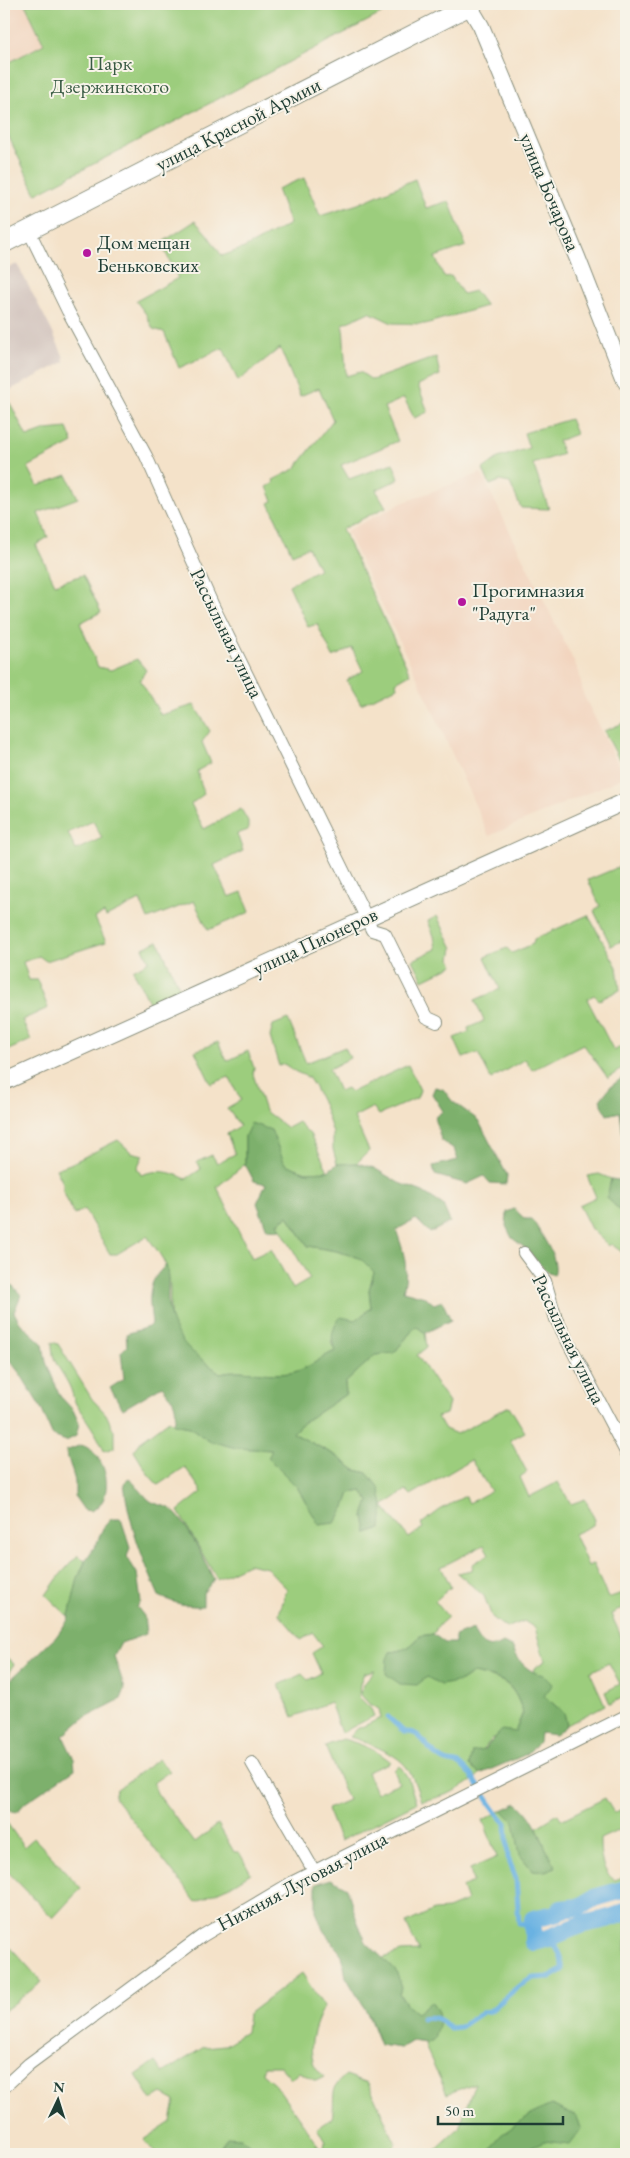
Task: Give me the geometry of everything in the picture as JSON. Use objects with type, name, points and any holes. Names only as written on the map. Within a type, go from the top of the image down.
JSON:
[{"type":"main road","name":"улица Красной Армии","points":[[4,243],[470,4]]},
{"type":"street","name":"улица Бочарова","points":[[470,4],[481,26],[573,247],[626,382]]},
{"type":"street","name":"Рассыльная улица","points":[[29,231],[68,311],[146,456],[213,606],[372,930],[385,934],[426,1017],[437,1022]]},
{"type":"street","name":"улица Пионеров","points":[[4,1082],[626,801]]},
{"type":"street","name":"Рассыльная улица","points":[[524,1253],[545,1281],[556,1319],[626,1452]]},
{"type":"street","name":"Нижняя Луговая улица","points":[[4,2086],[44,2052],[202,1936],[314,1871],[626,1716]]},
{"type":"street","points":[[252,1763],[314,1871]]},
{"type":"shaded area","points":[[4,4],[25,4],[45,44],[4,65]]},
{"type":"shaded area","points":[[17,264],[51,329],[63,355],[64,362],[4,393],[4,270]]},
{"type":"shaded area","name":"Прогимназия \"Радуга\"","points":[[481,473],[579,672],[583,694],[624,777],[489,836],[428,700],[346,531],[402,503]]},
{"type":"green space","name":"Парк Дзержинского","points":[[25,4],[400,4],[36,194],[4,127],[4,65],[44,44]]},
{"type":"green space","points":[[304,178],[320,216],[358,204],[415,179],[426,208],[449,201],[466,246],[435,257],[444,277],[451,276],[463,294],[475,291],[486,306],[425,324],[392,323],[369,312],[343,324],[346,376],[360,372],[372,380],[436,357],[440,375],[418,385],[428,412],[414,418],[404,398],[384,407],[398,441],[341,465],[349,479],[393,463],[399,479],[376,490],[386,507],[342,529],[410,674],[396,682],[397,687],[361,704],[347,680],[363,671],[352,648],[333,657],[317,624],[308,627],[289,585],[319,569],[308,547],[292,554],[269,503],[273,501],[267,487],[274,483],[273,480],[295,469],[333,420],[319,388],[300,396],[280,348],[238,381],[223,348],[179,368],[164,332],[153,329],[146,314],[136,301],[178,278],[161,243],[195,221],[207,234],[222,256],[244,248],[290,224],[277,189]]},
{"type":"green space","points":[[10,403],[27,437],[46,430],[67,428],[73,443],[28,467],[38,486],[67,475],[78,498],[38,513],[48,537],[36,545],[55,584],[83,575],[101,612],[80,623],[98,667],[111,670],[137,659],[146,670],[140,680],[161,715],[194,705],[210,731],[202,742],[211,763],[197,771],[204,794],[191,804],[204,829],[241,809],[248,821],[248,830],[237,834],[243,851],[214,865],[229,897],[242,892],[250,912],[208,930],[194,901],[148,919],[140,900],[106,917],[104,913],[95,918],[106,942],[46,961],[39,956],[23,962],[29,980],[37,980],[48,1008],[22,1020],[31,1040],[4,1052],[4,405]],"holes":[[[93,821],[102,838],[76,850],[68,833]]]},
{"type":"green space","points":[[570,419],[576,434],[558,441],[563,454],[533,464],[549,509],[521,508],[510,483],[500,481],[490,485],[483,469],[498,458],[529,448],[524,433]]},
{"type":"green space","points":[[626,722],[626,739],[622,742],[626,756],[619,759],[604,731]]},
{"type":"green space","points":[[626,864],[626,921],[621,923],[626,939],[611,946],[594,911],[600,906],[588,880]]},
{"type":"green space","points":[[588,915],[617,967],[620,990],[599,1000],[594,995],[587,999],[614,1051],[626,1043],[626,1066],[608,1078],[583,1044],[532,1070],[525,1059],[491,1079],[478,1053],[463,1058],[454,1038],[469,1032],[468,1028],[484,1021],[475,1000],[500,989],[485,957],[507,948],[512,953],[533,944],[534,939]]},
{"type":"green space","points":[[437,916],[453,948],[451,959],[454,965],[423,980],[413,960],[436,949],[434,936],[428,921]]},
{"type":"green space","points":[[158,941],[185,1000],[155,1014],[133,970],[149,961],[143,948]]},
{"type":"green space","points":[[288,1019],[306,1063],[345,1047],[350,1058],[329,1069],[339,1091],[347,1088],[351,1092],[408,1065],[420,1090],[417,1098],[379,1115],[373,1107],[354,1117],[369,1151],[357,1163],[337,1164],[333,1149],[333,1133],[324,1106],[314,1086],[308,1077],[284,1064],[279,1066],[270,1037],[273,1025]]},
{"type":"green space","points":[[218,1042],[227,1061],[248,1051],[265,1111],[287,1128],[298,1122],[310,1134],[328,1171],[306,1172],[284,1164],[271,1130],[245,1136],[245,1164],[217,1187],[252,1258],[271,1249],[293,1289],[310,1279],[278,1224],[288,1216],[308,1246],[360,1258],[374,1272],[369,1290],[371,1308],[331,1342],[335,1351],[308,1366],[290,1373],[272,1374],[229,1371],[220,1373],[190,1351],[180,1340],[173,1327],[170,1313],[168,1271],[147,1236],[117,1254],[110,1254],[84,1209],[74,1215],[56,1169],[118,1140],[131,1152],[143,1155],[137,1168],[141,1175],[163,1172],[186,1179],[201,1169],[197,1162],[212,1155],[217,1163],[235,1154],[227,1134],[240,1126],[227,1108],[241,1100],[229,1077],[211,1084],[195,1051]]},
{"type":"green space","points":[[626,1075],[626,1136],[623,1137],[620,1112],[607,1115],[600,1100],[610,1087]]},
{"type":"green space","points":[[435,1087],[443,1089],[452,1101],[478,1120],[507,1175],[506,1184],[490,1183],[484,1176],[467,1184],[435,1175],[433,1166],[458,1160],[454,1149],[441,1140],[435,1117],[443,1111],[432,1094]]},
{"type":"green space","points":[[251,1123],[271,1130],[285,1164],[306,1172],[328,1171],[337,1164],[357,1163],[374,1168],[399,1183],[423,1192],[443,1205],[450,1222],[430,1233],[416,1219],[396,1230],[406,1268],[403,1291],[425,1297],[434,1304],[442,1301],[451,1320],[425,1333],[416,1326],[394,1353],[375,1355],[345,1383],[346,1394],[301,1424],[293,1433],[335,1455],[355,1470],[367,1473],[380,1489],[383,1506],[381,1529],[367,1534],[364,1516],[369,1501],[362,1491],[350,1493],[345,1507],[335,1523],[319,1525],[297,1487],[268,1458],[272,1450],[236,1448],[207,1440],[190,1427],[174,1424],[176,1412],[174,1403],[162,1386],[123,1409],[110,1388],[124,1379],[121,1352],[127,1346],[126,1334],[148,1327],[152,1323],[150,1291],[155,1278],[166,1265],[168,1304],[174,1327],[179,1337],[193,1352],[220,1373],[237,1371],[281,1374],[303,1369],[335,1351],[333,1334],[340,1317],[356,1320],[371,1308],[369,1290],[374,1272],[360,1258],[308,1246],[288,1216],[278,1223],[281,1230],[267,1229],[257,1203],[266,1184],[254,1181],[245,1164],[245,1136]]},
{"type":"green space","points":[[599,1174],[611,1179],[607,1198],[623,1213],[626,1213],[626,1255],[611,1244],[609,1246],[591,1229],[579,1205],[596,1197],[587,1176]]},
{"type":"green space","points":[[611,1179],[626,1181],[626,1213],[623,1213],[607,1198]]},
{"type":"green space","points":[[514,1209],[525,1219],[531,1219],[534,1222],[555,1262],[554,1275],[548,1273],[525,1248],[512,1238],[506,1226],[507,1212]]},
{"type":"green space","points":[[11,1284],[21,1295],[14,1312],[20,1323],[43,1344],[46,1362],[60,1396],[73,1410],[79,1423],[76,1436],[66,1441],[53,1436],[41,1408],[21,1375],[4,1353],[4,1287]]},
{"type":"green space","points":[[416,1326],[425,1333],[427,1347],[417,1355],[449,1403],[446,1414],[437,1417],[445,1429],[457,1434],[509,1406],[525,1432],[510,1440],[527,1472],[520,1477],[529,1497],[558,1482],[571,1504],[585,1499],[595,1520],[593,1525],[574,1534],[588,1566],[593,1564],[608,1598],[622,1593],[626,1607],[611,1614],[626,1644],[626,1696],[610,1704],[605,1692],[620,1684],[609,1663],[590,1672],[605,1705],[567,1725],[564,1713],[544,1696],[544,1675],[533,1674],[534,1668],[545,1661],[535,1628],[524,1621],[506,1628],[492,1617],[484,1596],[457,1573],[472,1570],[473,1564],[489,1554],[484,1545],[441,1567],[451,1587],[435,1601],[448,1617],[433,1634],[420,1636],[407,1648],[390,1652],[427,1677],[461,1681],[473,1673],[500,1680],[511,1688],[523,1712],[515,1732],[492,1739],[469,1766],[480,1774],[453,1792],[421,1801],[412,1776],[403,1763],[385,1751],[350,1737],[357,1729],[381,1718],[379,1709],[369,1704],[361,1695],[363,1684],[375,1670],[364,1673],[360,1684],[359,1697],[371,1709],[374,1716],[341,1733],[330,1702],[293,1717],[279,1685],[302,1674],[308,1680],[321,1673],[312,1653],[323,1646],[313,1633],[301,1640],[279,1614],[287,1589],[267,1568],[248,1564],[217,1579],[178,1511],[202,1492],[185,1467],[158,1485],[148,1474],[134,1451],[142,1440],[169,1420],[174,1424],[190,1427],[208,1440],[236,1448],[273,1450],[284,1473],[297,1487],[307,1503],[345,1507],[350,1493],[362,1491],[369,1501],[364,1516],[368,1534],[380,1529],[383,1506],[367,1473],[355,1470],[335,1455],[293,1433],[301,1424],[346,1394],[345,1383],[375,1355],[394,1353]],"holes":[[[471,1460],[491,1491],[469,1503],[465,1496],[440,1510],[421,1524],[423,1528],[409,1538],[383,1506],[406,1490],[411,1495]]]},
{"type":"green space","points":[[52,1342],[58,1344],[92,1399],[106,1414],[114,1431],[114,1448],[104,1451],[76,1404],[69,1385],[53,1355]]},
{"type":"green space","points":[[81,1445],[95,1453],[106,1476],[106,1492],[103,1500],[91,1511],[84,1510],[75,1497],[75,1481],[66,1451]]},
{"type":"green space","points":[[129,1479],[151,1501],[172,1510],[190,1533],[214,1580],[203,1593],[203,1606],[181,1604],[159,1596],[142,1555],[129,1512],[124,1483]]},
{"type":"green space","points":[[111,1519],[121,1519],[130,1547],[127,1557],[137,1573],[141,1602],[137,1607],[144,1616],[146,1634],[121,1643],[114,1656],[125,1689],[121,1699],[84,1718],[63,1736],[74,1759],[75,1769],[25,1803],[17,1812],[4,1810],[4,1686],[56,1637],[68,1620],[78,1578],[103,1528]]},
{"type":"green space","points":[[78,1555],[85,1561],[78,1578],[69,1617],[46,1595],[60,1575]]},
{"type":"green space","points":[[473,1629],[478,1639],[485,1645],[493,1647],[503,1643],[513,1648],[525,1666],[534,1672],[544,1675],[553,1684],[544,1696],[564,1713],[567,1725],[555,1735],[540,1733],[539,1742],[527,1754],[480,1774],[469,1766],[472,1752],[484,1750],[502,1730],[515,1732],[523,1713],[511,1688],[500,1680],[473,1673],[461,1681],[441,1685],[427,1677],[417,1685],[400,1684],[386,1674],[387,1659],[390,1652],[407,1648],[420,1636],[433,1634],[445,1643],[455,1643],[455,1636]]},
{"type":"green space","points":[[4,1655],[14,1664],[10,1670],[9,1682],[4,1686]]},
{"type":"green space","points":[[343,1739],[369,1748],[391,1762],[367,1772],[376,1793],[399,1783],[394,1770],[400,1766],[408,1778],[416,1803],[340,1841],[327,1809],[348,1800],[325,1746]]},
{"type":"green space","points":[[158,1759],[170,1771],[153,1783],[157,1793],[194,1843],[218,1824],[234,1852],[239,1852],[251,1873],[230,1886],[196,1902],[114,1797],[116,1790]]},
{"type":"green space","points":[[605,1798],[614,1813],[626,1807],[626,1827],[600,1839],[604,1867],[610,1877],[615,1880],[626,1875],[626,1889],[594,1898],[579,1907],[561,1909],[555,1914],[534,1919],[533,1941],[546,1940],[575,1927],[610,1918],[626,1911],[626,2154],[431,2154],[459,2128],[475,2083],[447,2094],[425,2046],[426,2043],[412,2041],[401,2048],[380,2045],[366,2010],[375,1974],[383,1958],[401,1952],[419,1951],[406,1923],[434,1910],[448,1909],[467,1901],[462,1887],[473,1882],[470,1869],[497,1857],[483,1820],[502,1810],[515,1822],[517,1836],[545,1871],[555,1867],[537,1827],[558,1814],[561,1820]]},
{"type":"green space","points":[[517,1803],[535,1825],[556,1867],[545,1871],[532,1870],[520,1855],[514,1822],[502,1810]]},
{"type":"green space","points":[[4,1810],[5,1820],[24,1847],[34,1838],[81,1888],[53,1918],[7,1871],[4,1871]]},
{"type":"green space","points":[[331,1879],[347,1888],[358,1924],[366,1942],[396,1971],[402,1988],[399,1993],[407,2006],[417,2013],[431,2001],[435,2006],[439,2019],[434,2039],[426,2043],[412,2041],[401,2048],[380,2045],[371,2019],[346,1977],[342,1955],[323,1930],[316,1911],[316,1884]]},
{"type":"green space","points":[[4,1940],[42,1982],[4,2011]]},
{"type":"green space","points":[[302,1973],[324,2007],[318,2019],[311,2047],[316,2068],[324,2077],[316,2081],[299,2072],[291,2079],[280,2066],[263,2066],[262,2073],[275,2084],[321,2149],[320,2154],[252,2154],[249,2144],[217,2150],[216,2154],[156,2154],[144,2140],[171,2122],[175,2101],[162,2094],[152,2100],[136,2075],[155,2062],[163,2073],[204,2047],[225,2045],[246,2032],[248,2014]]},
{"type":"green space","points":[[346,2075],[368,2083],[395,2142],[394,2151],[386,2154],[323,2154],[325,2142],[317,2128],[332,2118],[335,2090],[340,2080]]},
{"type":"green space","points":[[551,2105],[575,2115],[581,2129],[570,2144],[544,2141],[516,2154],[491,2154],[490,2151],[501,2135],[530,2115]]},
{"type":"green space","points":[[227,2137],[240,2138],[249,2144],[252,2154],[216,2154]]},
{"type":"waterway","points":[[388,1717],[404,1732],[414,1733],[420,1737],[440,1758],[458,1763],[468,1771],[506,1823],[508,1858],[516,1878],[519,1923],[533,1925]]},
{"type":"waterway","points":[[626,1889],[594,1898],[579,1907],[561,1909],[555,1914],[533,1919],[533,1942],[546,1939],[581,1925],[616,1916],[626,1911]]},
{"type":"waterway","points":[[422,2018],[438,2019],[450,2028],[460,2027],[482,2012],[490,2011],[519,1986],[533,1978],[550,1977],[562,1970],[560,1953],[548,1940]]},
{"type":"place","name":"Дом мещан Беньковских","points":[[87,253]]},
{"type":"place","name":"Прогимназия \"Радуга\"","points":[[462,602]]}]
